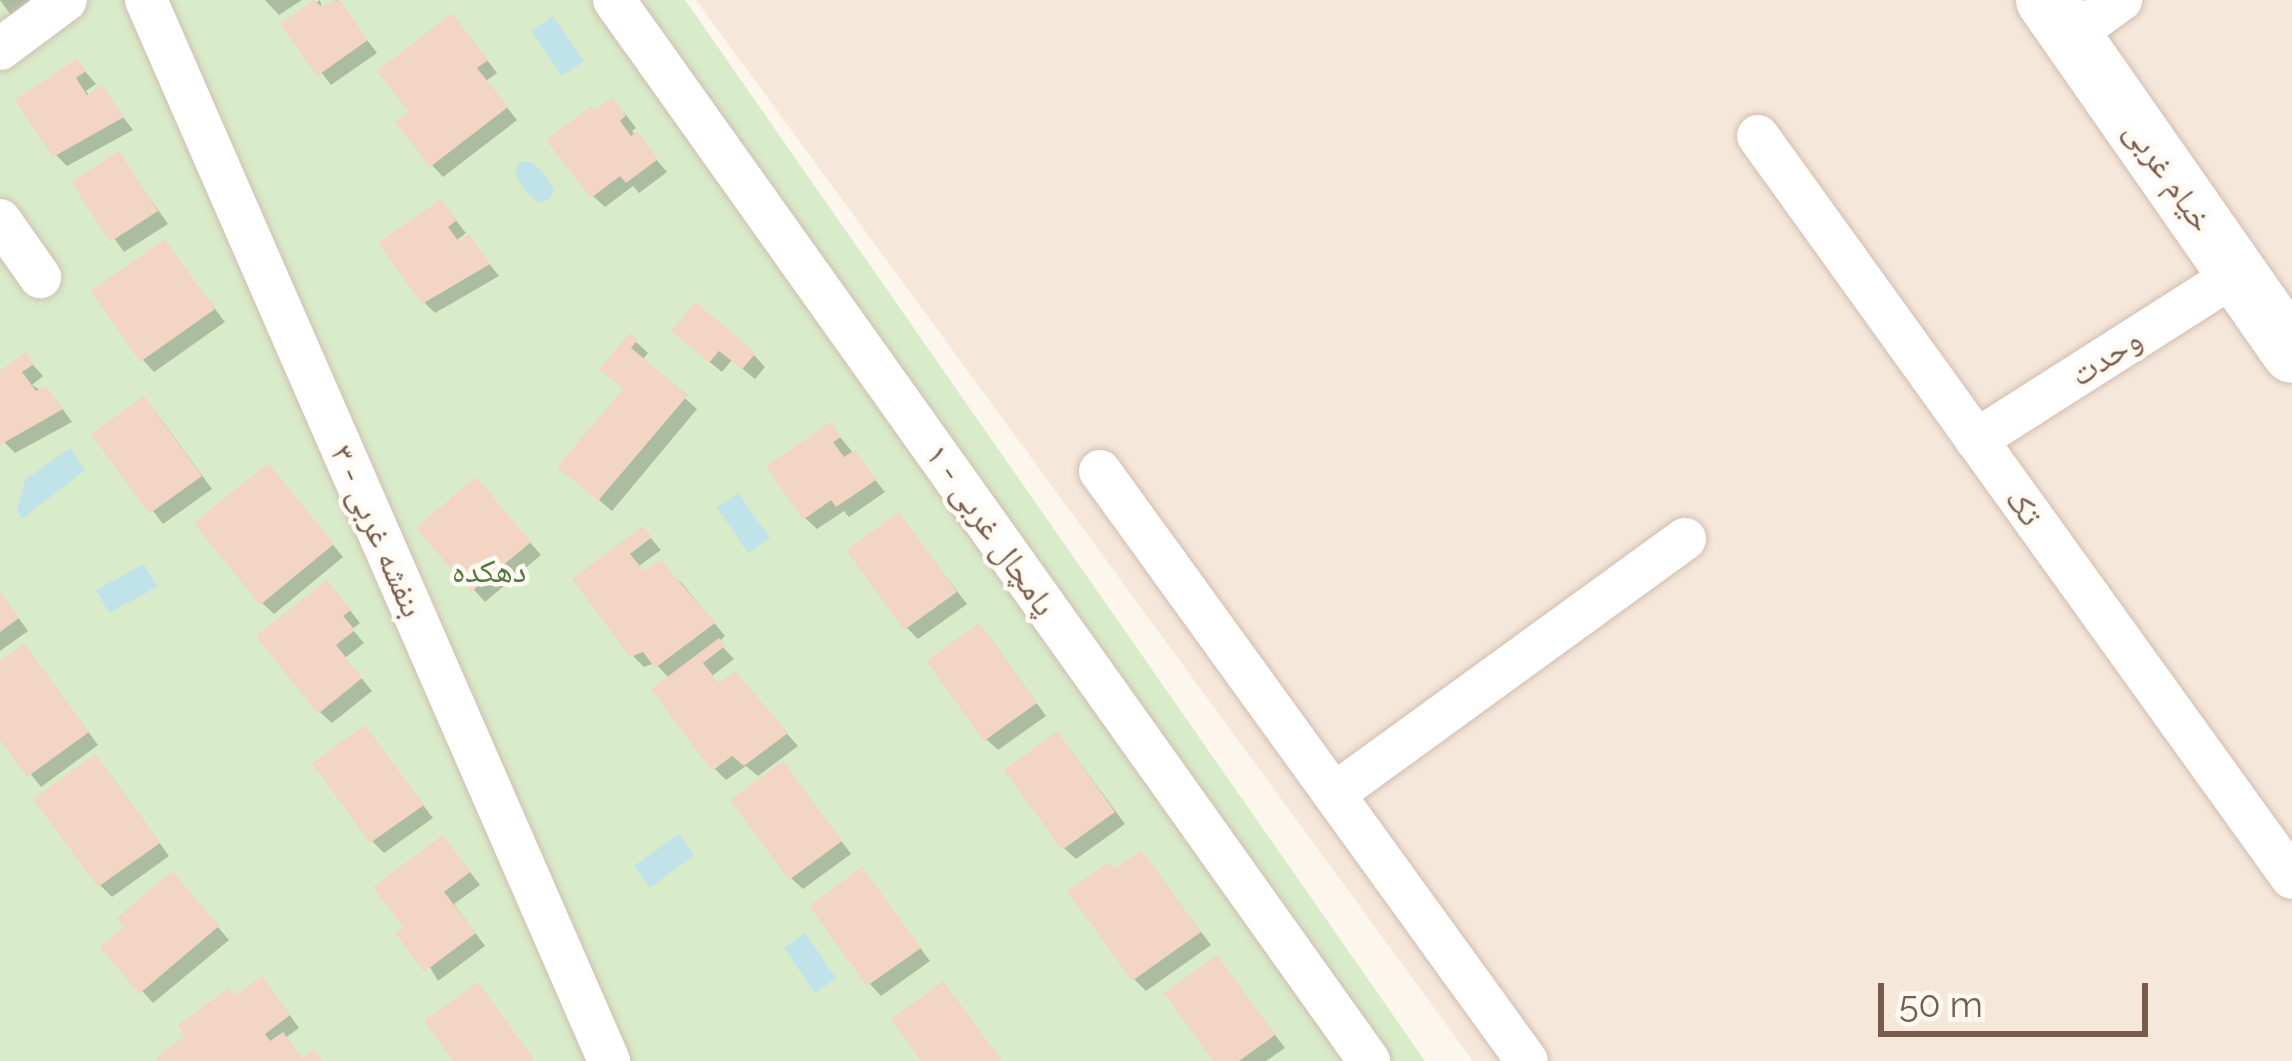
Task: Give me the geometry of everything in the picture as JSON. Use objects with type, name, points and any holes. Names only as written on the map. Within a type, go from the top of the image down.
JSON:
[{"type":"street","points":[[0,49],[66,0]]},
{"type":"street","name":"بنفشه غربی - ۳","points":[[146,0],[609,1061]]},
{"type":"street","name":"پامچال غربی - ۱","points":[[614,0],[1369,1061]]},
{"type":"street","points":[[2058,18],[2121,0]]},
{"type":"street","name":"خیام غربی","points":[[2058,18],[2292,352]]},
{"type":"street","name":"تک","points":[[1758,136],[2292,878]]},
{"type":"street","points":[[0,220],[40,277]]},
{"type":"street","name":"وحدت","points":[[1976,440],[2237,274]]},
{"type":"street","points":[[1100,471],[1527,1061]]},
{"type":"street","points":[[1334,794],[1685,539]]},
{"type":"shaded area","points":[[696,0],[2292,0],[2292,1061],[1473,1061]]},
{"type":"green space","name":"دهکده","points":[[0,0],[685,0],[1425,1061],[0,1061]]},
{"type":"water","points":[[553,16],[584,61],[562,76],[531,31]]},
{"type":"water","points":[[519,162],[532,162],[545,175],[554,189],[549,200],[538,203],[524,190],[515,173]]},
{"type":"water","points":[[70,448],[85,470],[22,519],[17,509],[25,480]]},
{"type":"water","points":[[738,493],[770,538],[748,553],[717,508]]},
{"type":"water","points":[[144,564],[157,587],[109,613],[96,590]]},
{"type":"water","points":[[679,834],[694,855],[650,888],[634,866]]},
{"type":"water","points":[[805,933],[836,978],[815,993],[784,948]]},
{"type":"building","points":[[314,0],[321,6],[340,0],[368,40],[317,76],[280,24]]},
{"type":"building","points":[[452,13],[488,60],[477,68],[508,107],[430,167],[395,122],[409,112],[377,71]]},
{"type":"building","points":[[78,58],[86,71],[76,78],[87,95],[102,85],[124,117],[53,157],[15,100]]},
{"type":"building","points":[[612,97],[626,115],[620,121],[631,136],[637,131],[658,159],[626,183],[620,176],[591,198],[546,140],[591,106],[595,111]]},
{"type":"building","points":[[119,151],[158,211],[110,242],[71,182]]},
{"type":"building","points":[[441,199],[457,220],[448,227],[459,242],[469,234],[490,264],[422,304],[378,243]]},
{"type":"building","points":[[165,239],[215,309],[140,362],[91,291]]},
{"type":"building","points":[[695,302],[756,353],[742,369],[719,351],[709,363],[671,331]]},
{"type":"building","points":[[630,333],[638,340],[631,348],[688,395],[598,501],[557,467],[623,389],[599,369]]},
{"type":"building","points":[[26,352],[34,364],[22,372],[36,391],[45,385],[63,409],[0,445],[0,371]]},
{"type":"building","points":[[144,396],[202,476],[149,514],[91,434]]},
{"type":"building","points":[[831,422],[841,437],[833,442],[844,457],[855,450],[876,480],[836,507],[831,500],[803,520],[766,466]]},
{"type":"building","points":[[268,463],[334,544],[260,605],[194,523]]},
{"type":"building","points":[[476,477],[531,542],[471,592],[416,528]]},
{"type":"building","points":[[899,512],[957,592],[904,630],[846,550]]},
{"type":"building","points":[[643,526],[652,537],[630,554],[644,571],[660,559],[715,623],[655,668],[643,652],[630,657],[572,579]]},
{"type":"building","points":[[327,580],[351,610],[343,616],[355,630],[336,645],[362,678],[318,714],[256,636]]},
{"type":"building","points":[[0,592],[19,618],[0,632]]},
{"type":"building","points":[[979,623],[1037,703],[984,741],[926,661]]},
{"type":"building","points":[[719,638],[725,646],[703,663],[719,683],[735,671],[788,733],[744,766],[732,756],[712,771],[651,689]]},
{"type":"building","points":[[24,643],[89,732],[27,777],[0,740],[0,661]]},
{"type":"building","points":[[365,725],[424,805],[370,843],[312,763]]},
{"type":"building","points":[[1057,731],[1115,812],[1062,850],[1004,770]]},
{"type":"building","points":[[95,754],[160,843],[98,887],[33,799]]},
{"type":"building","points":[[783,761],[842,841],[789,880],[730,800]]},
{"type":"building","points":[[443,835],[470,872],[444,892],[476,933],[424,972],[395,933],[403,927],[373,887]]},
{"type":"building","points":[[1142,850],[1201,932],[1132,981],[1067,891],[1109,862],[1114,869]]},
{"type":"building","points":[[862,867],[921,948],[867,986],[809,906]]},
{"type":"building","points":[[172,871],[219,926],[139,994],[100,947],[124,927],[117,918]]},
{"type":"building","points":[[1217,955],[1275,1035],[1239,1061],[1213,1061],[1164,993]]},
{"type":"building","points":[[262,976],[290,1015],[265,1034],[270,1041],[283,1032],[302,1058],[314,1050],[323,1061],[159,1061],[156,1057],[185,1036],[178,1025],[229,988],[235,996]]},
{"type":"building","points":[[943,981],[1002,1061],[921,1061],[891,1019]]},
{"type":"building","points":[[478,982],[535,1061],[453,1061],[424,1021]]}]
